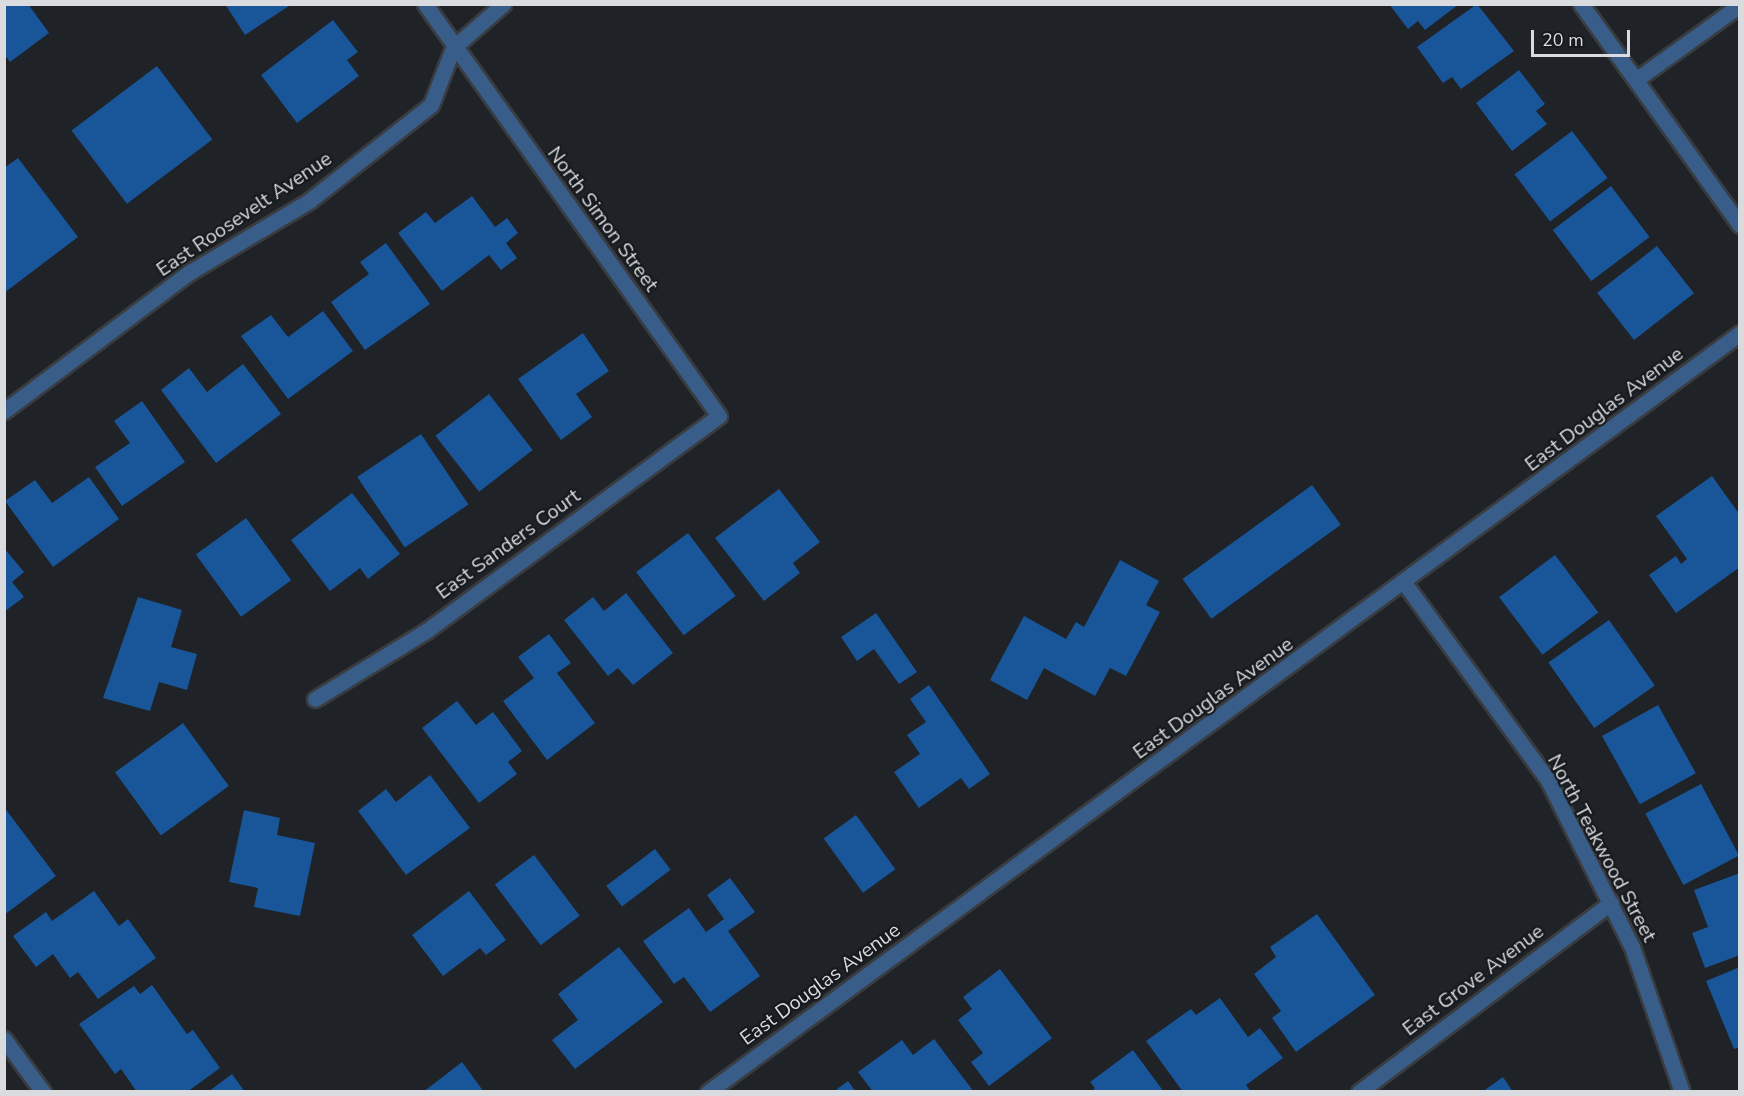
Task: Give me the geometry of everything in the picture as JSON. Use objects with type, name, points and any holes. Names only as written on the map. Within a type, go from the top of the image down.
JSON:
[{"type":"street","name":"North Simon Street","points":[[425,4],[453,48],[719,416]]},
{"type":"street","name":"East Roosevelt Avenue","points":[[4,411],[190,272],[309,201],[431,105],[453,48],[503,4]]},
{"type":"street","points":[[1581,4],[1740,225]]},
{"type":"street","points":[[1637,79],[1740,5]]},
{"type":"street","name":"East Douglas Avenue","points":[[708,1092],[1405,584],[1740,333]]},
{"type":"street","name":"East Sanders Court","points":[[315,699],[426,631],[719,416]]},
{"type":"street","name":"North Teakwood Street","points":[[1405,584],[1548,780],[1611,903],[1682,1092]]},
{"type":"street","name":"East Grove Avenue","points":[[1359,1092],[1611,903]]},
{"type":"street","points":[[4,1039],[43,1092]]},
{"type":"building","points":[[4,4],[28,4],[49,33],[10,62],[4,54]]},
{"type":"building","points":[[225,4],[292,4],[245,35]]},
{"type":"building","points":[[1389,4],[1459,4],[1425,30],[1418,21],[1408,29]]},
{"type":"building","points":[[1477,4],[1514,51],[1461,89],[1452,77],[1443,83],[1417,47]]},
{"type":"building","points":[[333,20],[358,52],[347,60],[359,76],[297,123],[261,75]]},
{"type":"building","points":[[157,66],[212,139],[127,204],[72,130]]},
{"type":"building","points":[[1519,70],[1545,104],[1536,111],[1547,124],[1512,151],[1476,103]]},
{"type":"building","points":[[1572,131],[1608,178],[1550,221],[1514,174]]},
{"type":"building","points":[[18,158],[78,237],[4,293],[4,168]]},
{"type":"building","points":[[1611,186],[1650,237],[1591,281],[1553,230]]},
{"type":"building","points":[[472,196],[495,227],[507,218],[518,233],[506,243],[517,258],[501,270],[489,255],[442,291],[398,233],[426,212],[435,223]]},
{"type":"building","points":[[386,243],[430,304],[365,350],[331,302],[369,274],[360,262]]},
{"type":"building","points":[[1657,246],[1694,293],[1634,340],[1597,293]]},
{"type":"building","points":[[323,311],[353,351],[288,399],[241,336],[271,315],[288,337]]},
{"type":"building","points":[[583,333],[609,371],[576,394],[592,417],[561,440],[518,379]]},
{"type":"building","points":[[243,364],[281,414],[216,463],[161,390],[189,368],[207,392]]},
{"type":"building","points":[[489,394],[533,450],[479,492],[435,436]]},
{"type":"building","points":[[142,401],[185,462],[122,506],[95,467],[130,443],[114,421]]},
{"type":"building","points":[[421,434],[469,504],[405,548],[357,477]]},
{"type":"building","points":[[1712,476],[1740,515],[1740,567],[1676,613],[1649,575],[1676,556],[1681,564],[1687,559],[1656,516]]},
{"type":"building","points":[[89,477],[119,519],[53,567],[5,501],[35,480],[52,503]]},
{"type":"building","points":[[1312,485],[1341,525],[1211,619],[1183,579]]},
{"type":"building","points":[[779,489],[820,542],[793,563],[800,573],[764,601],[715,538]]},
{"type":"building","points":[[352,493],[400,554],[368,579],[360,568],[330,591],[291,540]]},
{"type":"building","points":[[246,518],[291,580],[241,617],[196,554]]},
{"type":"building","points":[[688,533],[736,596],[684,635],[636,572]]},
{"type":"building","points":[[4,548],[24,572],[12,582],[24,597],[4,612]]},
{"type":"building","points":[[1555,555],[1598,613],[1542,655],[1499,597]]},
{"type":"building","points":[[1120,560],[1159,581],[1146,605],[1160,612],[1126,676],[1110,668],[1095,696],[1044,668],[1027,700],[990,680],[1024,616],[1066,639],[1076,622],[1084,627]]},
{"type":"building","points":[[626,593],[673,653],[633,685],[618,668],[608,676],[564,620],[593,597],[604,611]]},
{"type":"building","points":[[138,597],[182,610],[171,647],[197,654],[187,690],[159,682],[150,711],[103,698]]},
{"type":"building","points":[[876,613],[917,672],[899,684],[874,649],[857,661],[841,637]]},
{"type":"building","points":[[1609,620],[1655,686],[1594,728],[1548,662]]},
{"type":"building","points":[[549,634],[571,663],[557,673],[595,723],[547,760],[503,701],[534,678],[518,657]]},
{"type":"building","points":[[929,685],[990,774],[969,789],[961,778],[919,808],[894,772],[920,754],[907,735],[926,722],[910,699]]},
{"type":"building","points":[[457,701],[476,725],[493,712],[522,751],[508,762],[517,774],[479,803],[422,728]]},
{"type":"building","points":[[1658,705],[1696,773],[1640,804],[1602,736]]},
{"type":"building","points":[[183,723],[229,786],[161,835],[115,772]]},
{"type":"building","points":[[430,775],[470,828],[406,875],[358,811],[386,789],[396,802]]},
{"type":"building","points":[[1701,784],[1739,856],[1683,885],[1645,814]]},
{"type":"building","points":[[4,807],[56,876],[4,915]]},
{"type":"building","points":[[244,810],[280,818],[277,835],[315,843],[300,916],[254,907],[258,888],[229,882]]},
{"type":"building","points":[[856,815],[895,869],[863,893],[824,839]]},
{"type":"building","points":[[655,849],[671,870],[622,906],[606,886]]},
{"type":"building","points":[[534,855],[580,916],[541,945],[495,884]]},
{"type":"building","points":[[1740,873],[1740,955],[1705,968],[1692,933],[1708,927],[1694,890]]},
{"type":"building","points":[[730,878],[755,912],[728,931],[760,976],[710,1012],[684,977],[674,984],[643,941],[689,908],[706,932],[724,919],[707,895]]},
{"type":"building","points":[[94,891],[119,926],[128,919],[156,958],[98,999],[78,972],[70,978],[53,954],[36,967],[13,936],[46,912],[52,921]]},
{"type":"building","points":[[469,891],[506,940],[486,955],[480,948],[443,976],[412,935]]},
{"type":"building","points":[[1317,914],[1375,995],[1296,1052],[1272,1018],[1281,1011],[1254,974],[1276,957],[1270,947]]},
{"type":"building","points":[[619,947],[663,1002],[575,1069],[552,1040],[578,1020],[558,994]]},
{"type":"building","points":[[1740,967],[1740,1047],[1734,1049],[1706,981]]},
{"type":"building","points":[[1000,969],[1052,1038],[989,1086],[971,1062],[983,1053],[958,1020],[972,1009],[963,997]]},
{"type":"building","points":[[152,985],[187,1034],[193,1030],[220,1068],[187,1092],[137,1092],[121,1069],[115,1074],[79,1024],[134,986],[140,994]]},
{"type":"building","points":[[1220,998],[1248,1037],[1260,1028],[1283,1058],[1246,1085],[1251,1092],[1183,1092],[1146,1041],[1191,1009],[1196,1015]]},
{"type":"building","points":[[934,1039],[974,1092],[873,1092],[858,1072],[902,1040],[913,1055]]},
{"type":"building","points":[[1133,1050],[1164,1092],[1091,1092],[1095,1088],[1090,1082]]},
{"type":"building","points":[[462,1062],[484,1092],[423,1092]]},
{"type":"building","points":[[232,1074],[245,1092],[208,1092]]},
{"type":"building","points":[[1503,1077],[1513,1092],[1482,1092]]},
{"type":"building","points":[[848,1081],[856,1092],[833,1092]]}]
